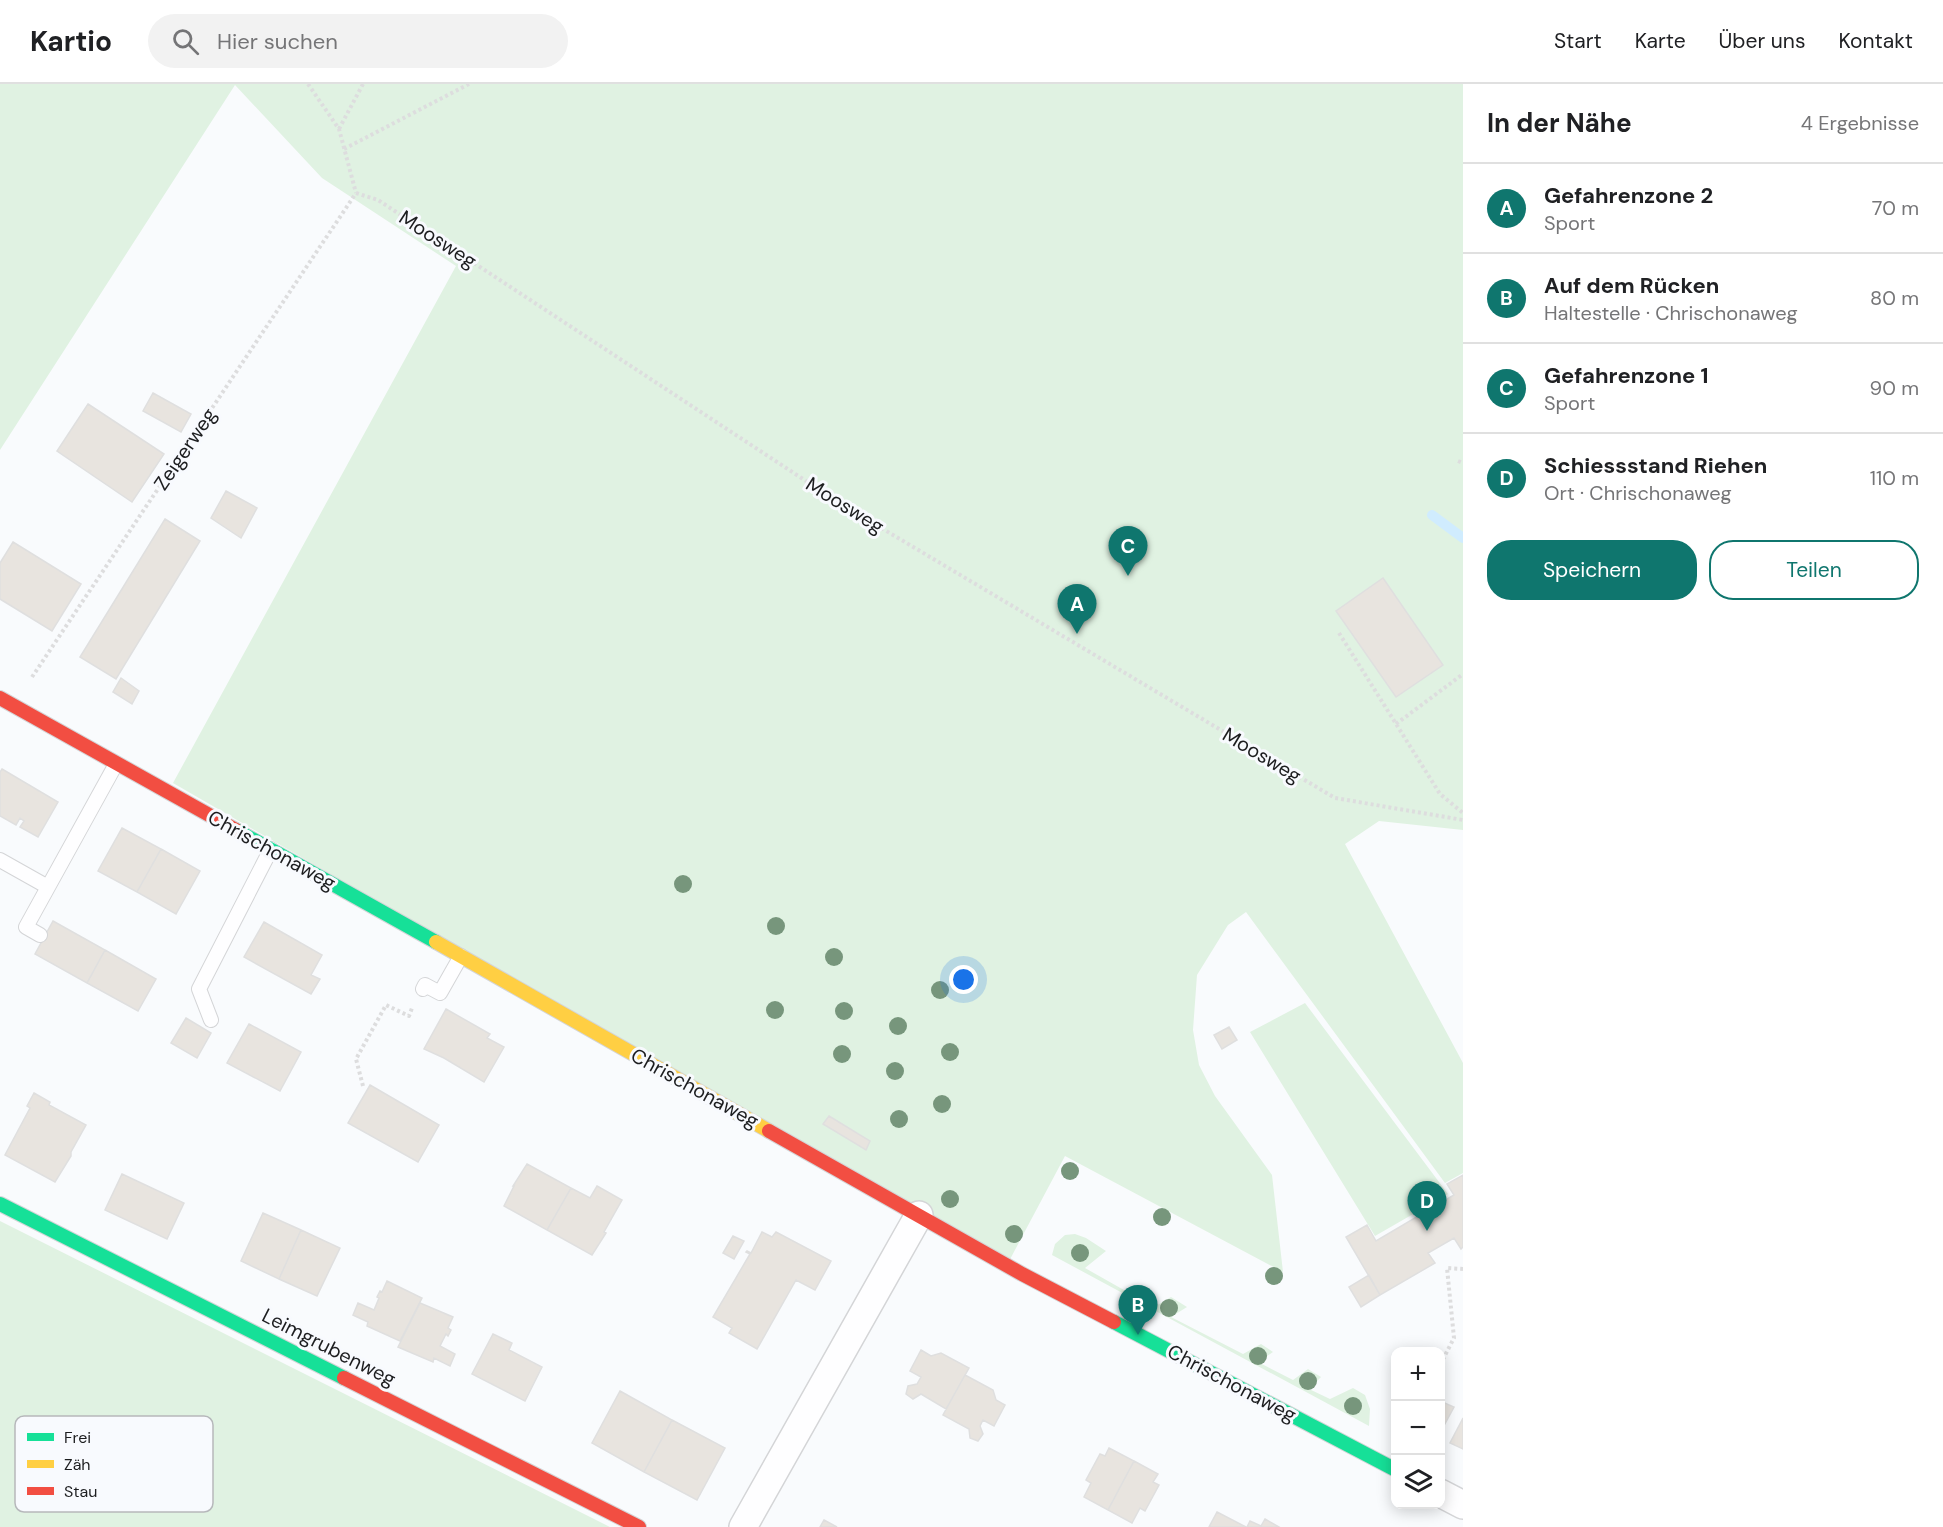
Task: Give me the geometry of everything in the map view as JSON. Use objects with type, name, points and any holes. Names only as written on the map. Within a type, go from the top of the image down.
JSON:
[{"type":"street","name":"Chrischonaweg","points":[[0,698],[1022,1274],[1391,1468]]},
{"type":"street","name":"Leimgrubenweg","points":[[0,1204],[639,1527]]},
{"type":"street","points":[[743,1527],[920,1215]]},
{"type":"street","points":[[1445,1496],[1463,1505]]},
{"type":"lane","points":[[40,934],[26,927],[116,764]]},
{"type":"lane","points":[[211,1020],[199,989],[271,849]]},
{"type":"lane","points":[[0,860],[48,887]]},
{"type":"lane","points":[[423,989],[425,985],[440,993],[461,956]]},
{"type":"path","points":[[308,84],[339,129],[356,193]]},
{"type":"path","points":[[339,129],[363,84]]},
{"type":"path","points":[[345,148],[469,84]]},
{"type":"path","name":"Zeigerweg","points":[[13,705],[356,193]]},
{"type":"path","name":"Moosweg","points":[[356,193],[378,200],[841,504],[1335,798],[1463,820]]},
{"type":"path","points":[[1339,633],[1440,794],[1463,813]]},
{"type":"path","points":[[1396,724],[1463,674]]},
{"type":"path","points":[[363,1086],[356,1059],[386,1005],[409,1016]]},
{"type":"path","points":[[1445,1355],[1454,1338],[1447,1268],[1463,1269]]},
{"type":"green space","points":[[0,84],[1463,84],[1463,830],[1379,821],[1345,844],[1463,1063],[1463,1173],[1445,1183],[1246,912],[1228,925],[1197,975],[1193,1030],[1199,1065],[1215,1096],[1272,1175],[1283,1272],[1065,1156],[1007,1265],[173,783],[456,266],[322,178],[235,85],[0,450]]},
{"type":"green space","points":[[1305,1003],[1448,1194],[1375,1236],[1250,1032]]},
{"type":"green space","points":[[0,1221],[610,1527],[0,1527]]},
{"type":"green space","points":[[1075,1234],[1106,1251],[1085,1268],[1154,1307],[1171,1297],[1187,1307],[1171,1317],[1243,1354],[1261,1344],[1273,1352],[1258,1362],[1293,1380],[1308,1369],[1321,1377],[1309,1389],[1330,1399],[1353,1388],[1365,1395],[1370,1409],[1369,1426],[1052,1255],[1055,1244],[1065,1235]]},
{"type":"building","points":[[153,393],[191,414],[181,432],[143,411]]},
{"type":"building","points":[[88,404],[164,454],[132,502],[57,451]]},
{"type":"building","points":[[226,491],[257,508],[241,538],[211,518]]},
{"type":"building","points":[[165,519],[200,541],[116,679],[80,657]]},
{"type":"building","points":[[13,542],[81,584],[52,631],[0,599],[0,563]]},
{"type":"building","points":[[1383,578],[1443,665],[1396,697],[1336,611]]},
{"type":"building","points":[[121,678],[139,691],[132,704],[113,692]]},
{"type":"building","points":[[2,769],[58,802],[38,837],[20,827],[24,821],[20,818],[16,825],[0,816],[0,772]]},
{"type":"building","points":[[122,828],[161,849],[137,892],[98,871]]},
{"type":"building","points":[[161,849],[200,871],[176,914],[137,892]]},
{"type":"building","points":[[53,921],[105,950],[87,983],[35,954]]},
{"type":"building","points":[[264,922],[322,955],[311,975],[320,979],[311,994],[244,957]]},
{"type":"building","points":[[105,950],[156,979],[138,1011],[87,983]]},
{"type":"building","points":[[446,1009],[490,1034],[487,1038],[504,1047],[484,1082],[424,1049]]},
{"type":"building","points":[[186,1018],[211,1033],[197,1058],[171,1043]]},
{"type":"building","points":[[249,1024],[301,1052],[280,1091],[227,1063]]},
{"type":"building","points":[[1229,1027],[1237,1040],[1222,1049],[1214,1035]]},
{"type":"building","points":[[370,1085],[439,1125],[418,1162],[348,1123]]},
{"type":"building","points":[[34,1093],[50,1102],[49,1105],[86,1125],[55,1182],[5,1155],[30,1108],[27,1106]]},
{"type":"building","points":[[829,1116],[870,1141],[866,1150],[823,1124]]},
{"type":"building","points":[[527,1164],[571,1188],[547,1230],[504,1206]]},
{"type":"building","points":[[122,1174],[184,1203],[167,1239],[105,1210]]},
{"type":"building","points":[[1463,1175],[1463,1247],[1461,1249],[1454,1238],[1428,1253],[1435,1263],[1380,1295],[1346,1237],[1367,1225],[1376,1241],[1454,1195],[1447,1184]]},
{"type":"building","points":[[597,1186],[622,1200],[592,1255],[547,1230],[571,1188],[590,1198]]},
{"type":"building","points":[[263,1213],[301,1230],[279,1279],[241,1261]]},
{"type":"building","points":[[301,1230],[340,1248],[317,1296],[279,1279]]},
{"type":"building","points":[[762,1232],[772,1237],[776,1232],[831,1261],[815,1290],[796,1280],[757,1349],[729,1333],[732,1328],[713,1317],[750,1254],[746,1252],[751,1253]]},
{"type":"building","points":[[733,1236],[744,1241],[734,1259],[723,1253]]},
{"type":"building","points":[[1369,1275],[1380,1295],[1361,1307],[1349,1287]]},
{"type":"building","points":[[387,1281],[422,1298],[400,1341],[367,1326],[368,1322],[353,1315],[358,1303],[374,1310],[379,1298],[377,1297]]},
{"type":"building","points":[[420,1303],[453,1317],[448,1328],[451,1330],[448,1336],[446,1334],[440,1346],[455,1354],[450,1366],[434,1358],[433,1362],[398,1347]]},
{"type":"building","points":[[493,1334],[512,1343],[509,1350],[542,1367],[525,1401],[472,1374]]},
{"type":"building","points":[[921,1350],[931,1356],[941,1353],[969,1368],[946,1409],[921,1394],[913,1399],[906,1394],[908,1386],[917,1384],[921,1377],[910,1371]]},
{"type":"building","points":[[965,1375],[993,1390],[996,1400],[1005,1405],[994,1426],[983,1420],[980,1426],[983,1434],[978,1441],[970,1438],[969,1429],[943,1415]]},
{"type":"building","points":[[620,1391],[672,1420],[644,1472],[592,1443]]},
{"type":"building","points":[[1445,1403],[1454,1407],[1445,1424]]},
{"type":"building","points":[[1463,1418],[1463,1449],[1450,1443]]},
{"type":"building","points":[[672,1420],[725,1448],[697,1500],[644,1472]]},
{"type":"building","points":[[1109,1448],[1134,1461],[1108,1510],[1084,1497],[1091,1483],[1086,1480],[1100,1454],[1105,1456]]},
{"type":"building","points":[[1134,1461],[1158,1474],[1153,1482],[1159,1485],[1145,1511],[1140,1508],[1132,1523],[1108,1510]]},
{"type":"building","points":[[1217,1512],[1246,1527],[1209,1527]]},
{"type":"building","points":[[1265,1519],[1279,1527],[1247,1527],[1250,1521],[1261,1526]]},
{"type":"building","points":[[824,1520],[837,1527],[820,1527]]},
{"type":"waterway","points":[[1432,515],[1463,538]]},
{"type":"traffic: fast","points":[[236,830],[436,942]]},
{"type":"traffic: fast","points":[[0,1204],[344,1378]]},
{"type":"traffic: fast","points":[[1114,1322],[1391,1467]]},
{"type":"traffic: slow","points":[[436,942],[769,1131]]},
{"type":"traffic: jam","points":[[0,698],[236,830]]},
{"type":"traffic: jam","points":[[769,1131],[1022,1274],[1114,1322]]},
{"type":"traffic: jam","points":[[344,1378],[639,1527]]},
{"type":"place","name":"Gefahrenzone 1","points":[[1128,576]]},
{"type":"place","name":"Gefahrenzone 2","points":[[1077,634]]},
{"type":"place","name":"Schiessstand Riehen","points":[[1427,1231]]},
{"type":"place","name":"Auf dem Rücken","points":[[1138,1335]]}]
